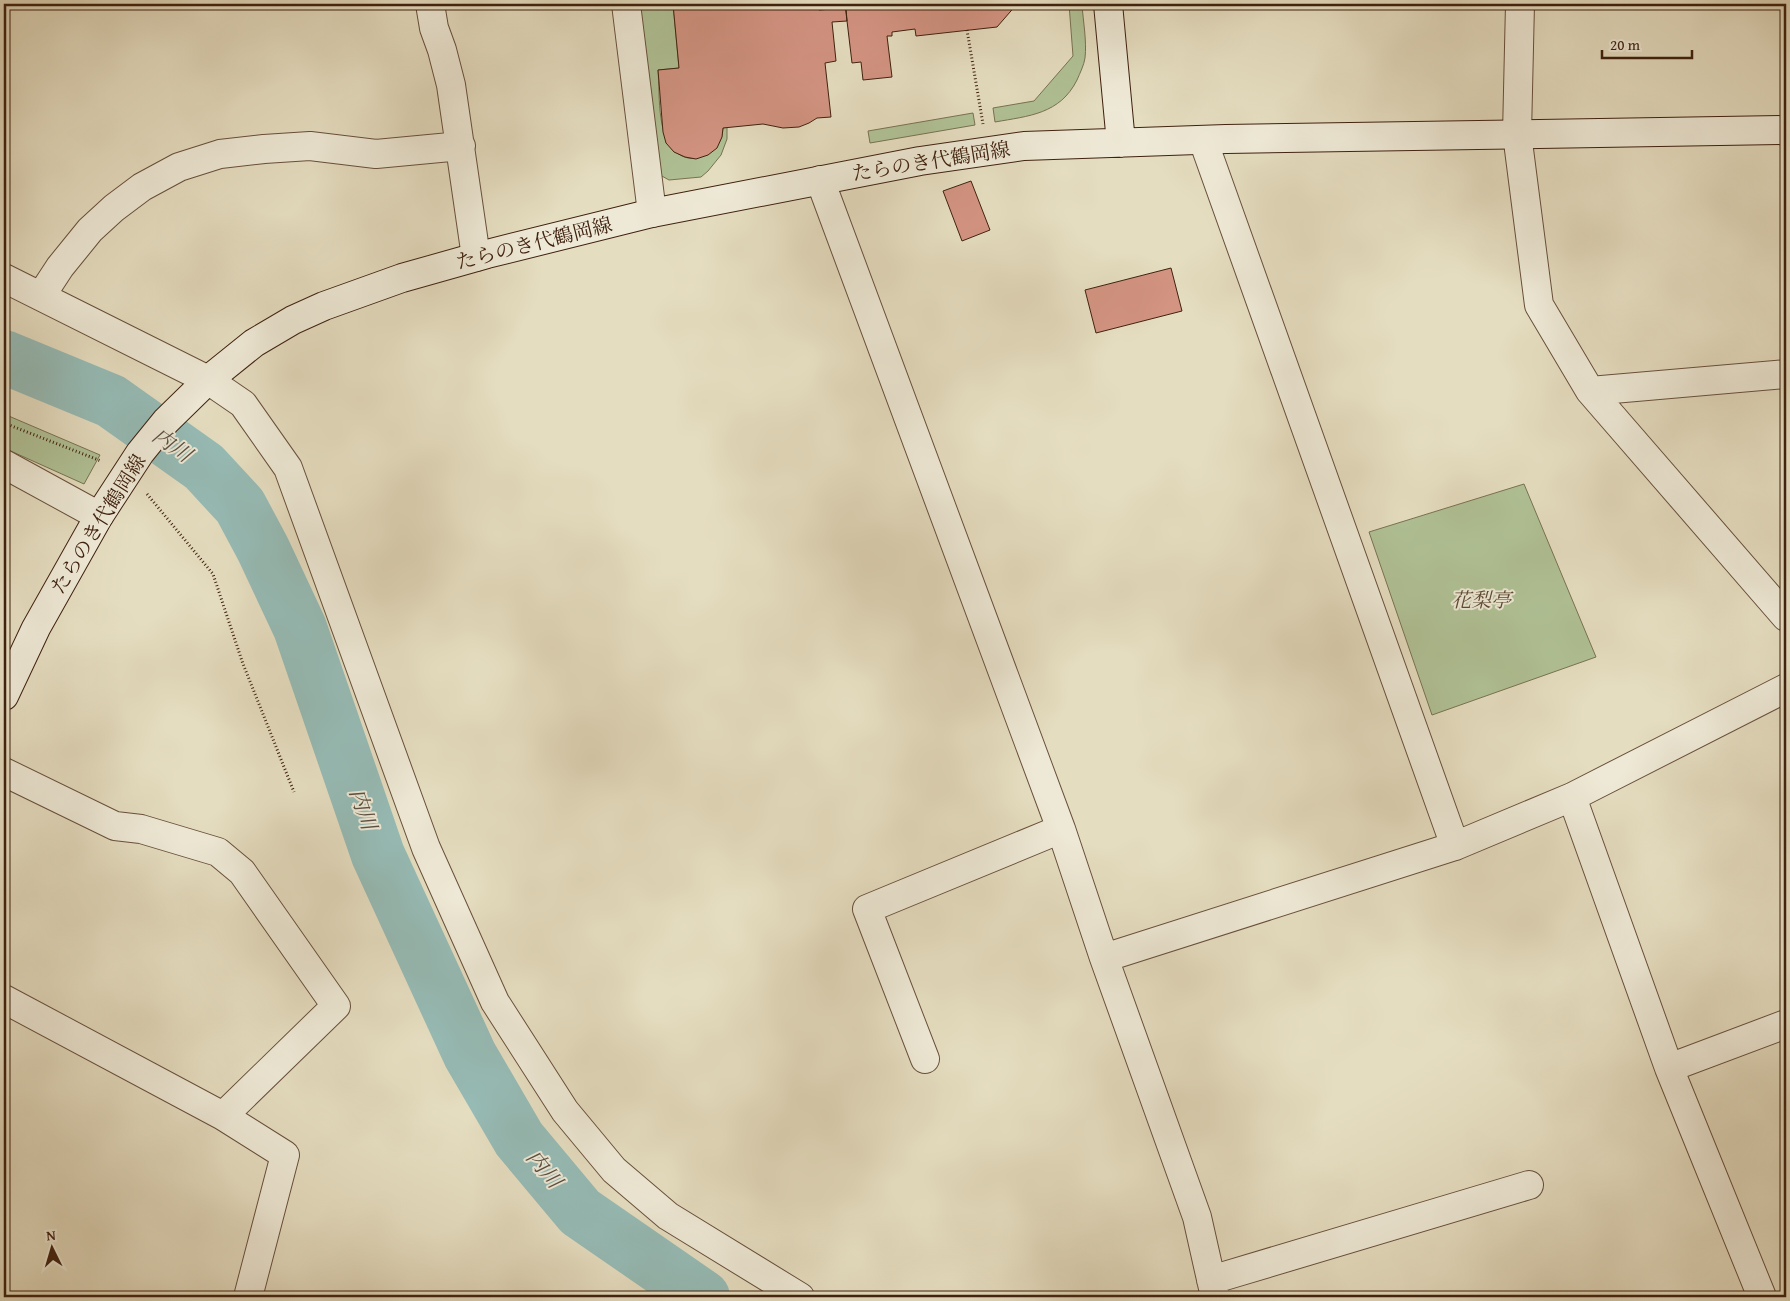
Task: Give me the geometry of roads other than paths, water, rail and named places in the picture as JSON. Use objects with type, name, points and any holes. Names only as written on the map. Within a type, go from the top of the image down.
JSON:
[{"type":"street","points":[[430,4],[434,28],[451,85],[476,257]]},
{"type":"street","points":[[626,4],[652,213]]},
{"type":"street","points":[[1108,4],[1121,143]]},
{"type":"street","points":[[1520,4],[1517,134],[1539,304],[1590,391],[1786,617]]},
{"type":"street","name":"たらのき代鶴岡線","points":[[4,696],[36,628],[99,516],[122,480],[166,421],[208,380],[254,344],[293,320],[354,294],[402,278],[476,257],[652,213],[920,161],[1024,146],[1203,140],[1786,130]]},
{"type":"street","points":[[1203,140],[1455,846]]},
{"type":"street","points":[[41,296],[60,267],[90,230],[114,208],[142,187],[179,167],[220,154],[264,149],[310,146],[376,154],[461,146]]},
{"type":"street","points":[[820,180],[1061,829],[1104,958],[1197,1217],[1213,1289],[1529,1185]]},
{"type":"street","points":[[4,278],[208,380],[243,404],[288,468],[426,848],[495,1002],[565,1111],[614,1170],[668,1216],[800,1297]]},
{"type":"street","points":[[1590,391],[1786,374]]},
{"type":"street","points":[[4,464],[99,516]]},
{"type":"street","points":[[1104,958],[1455,846],[1572,797],[1786,688]]},
{"type":"street","points":[[4,772],[115,826],[141,830],[218,852],[242,872],[336,1006],[223,1116]]},
{"type":"street","points":[[1572,797],[1669,1068],[1762,1297]]},
{"type":"street","points":[[926,1059],[867,909],[1061,829]]},
{"type":"street","points":[[4,999],[223,1116],[285,1155],[248,1297]]},
{"type":"street","points":[[1669,1068],[1786,1024]]},
{"type":"waterway","name":"内川","points":[[4,357],[111,401],[204,467],[240,506],[263,549],[300,628],[378,855],[470,1055],[519,1139],[580,1212],[703,1297]]},
{"type":"park label","name":"花梨亭","points":[[1481,600]]}]
